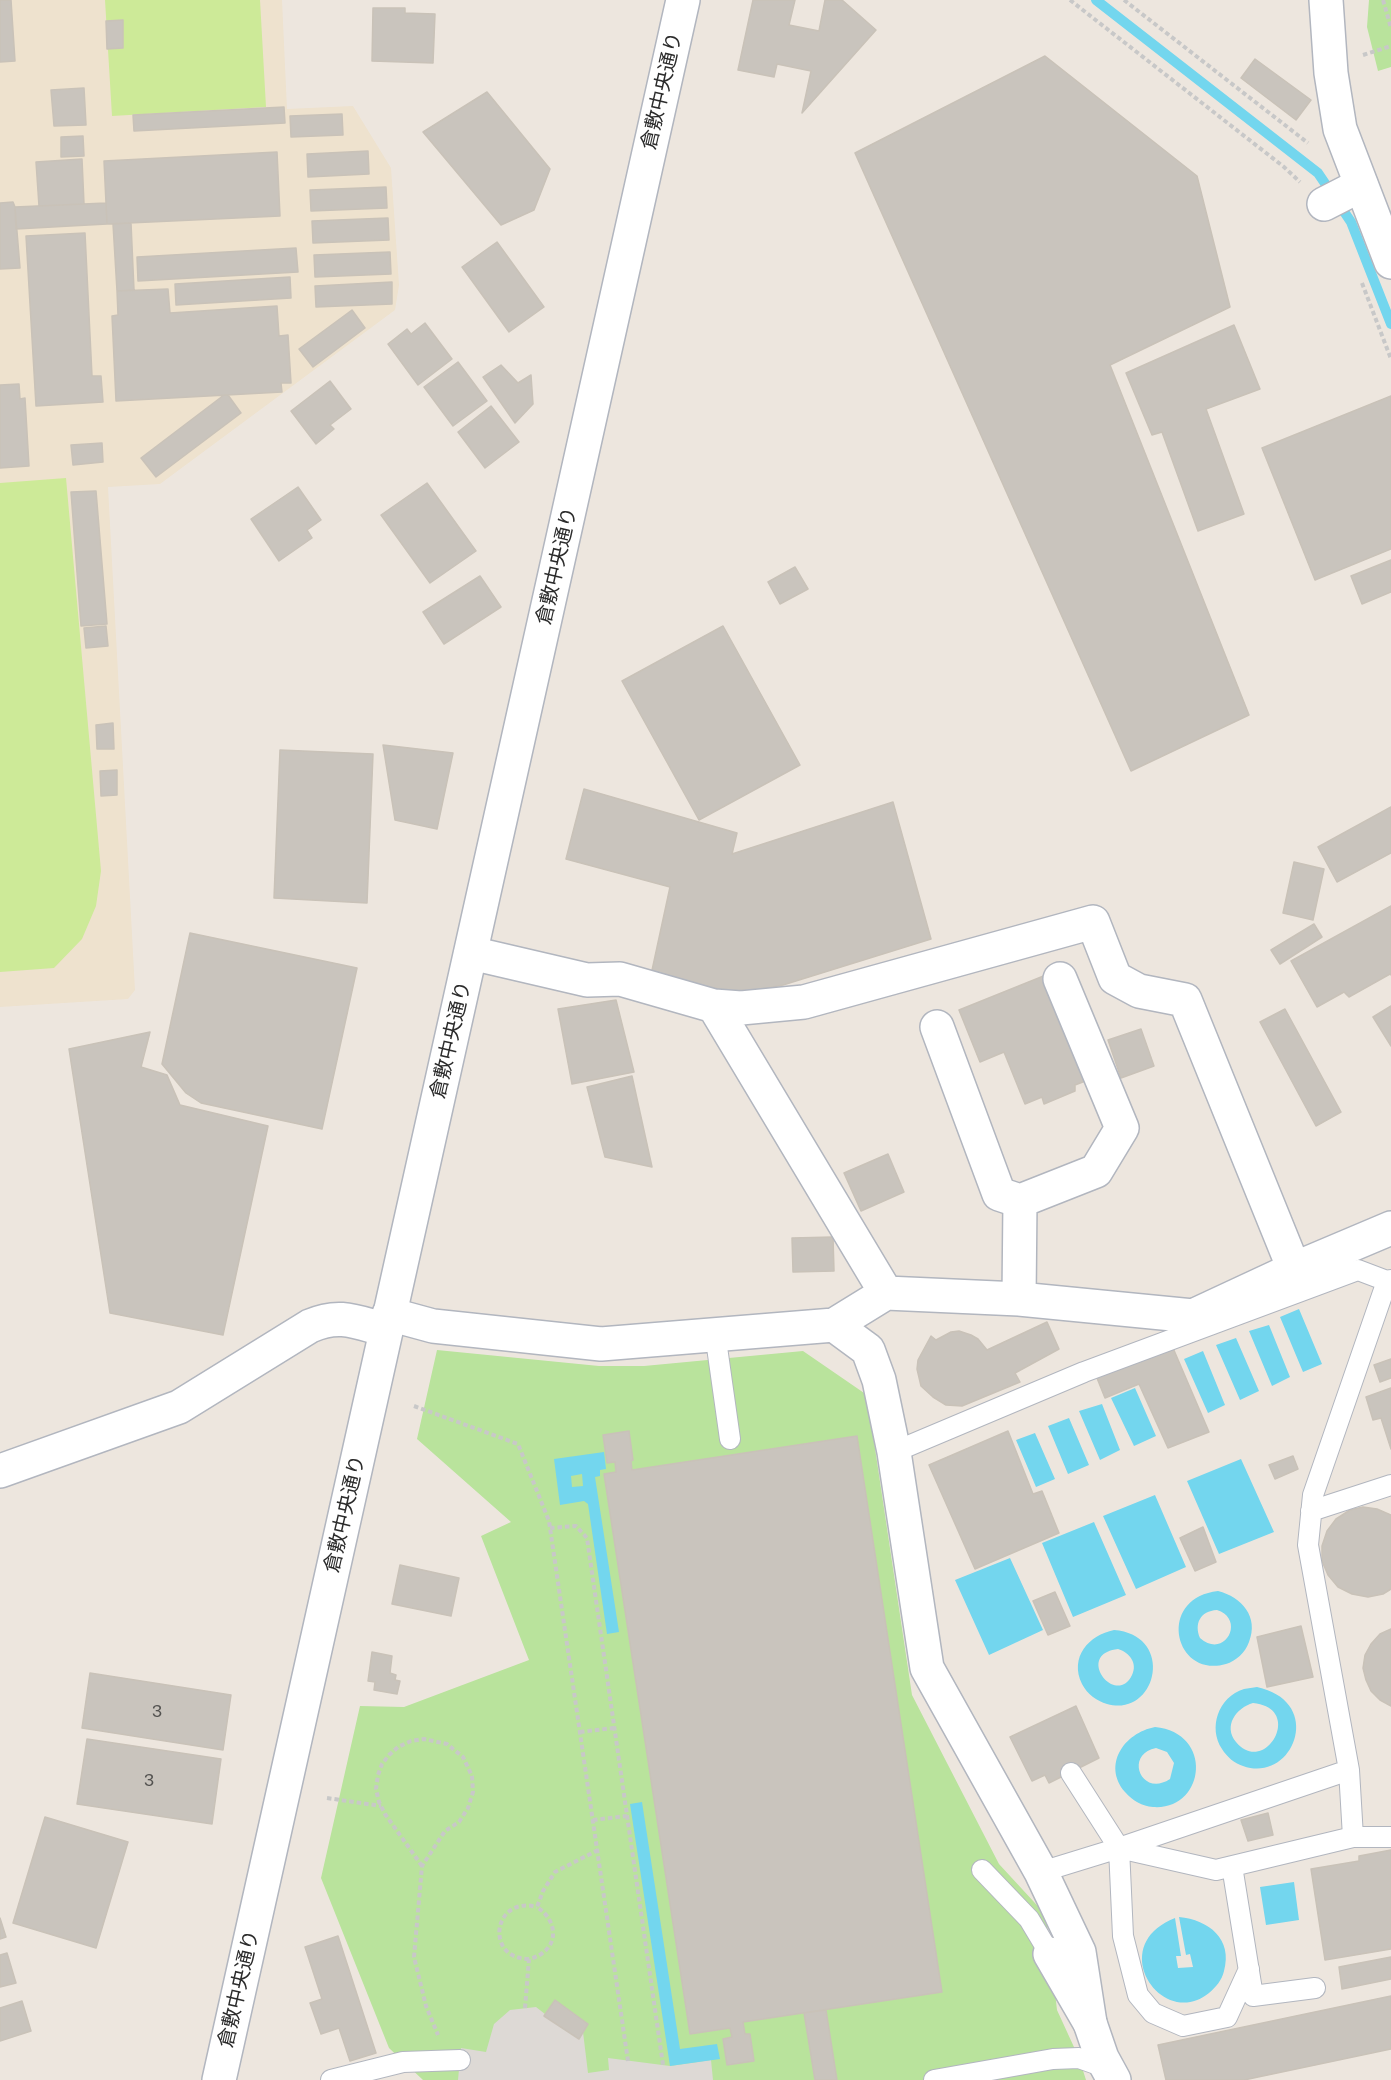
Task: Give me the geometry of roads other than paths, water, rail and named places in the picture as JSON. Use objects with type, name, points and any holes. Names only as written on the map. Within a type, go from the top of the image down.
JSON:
[{"type":"street","name":"倉敷中央通り","points":[[219,2080],[683,0]]},
{"type":"street","points":[[1326,0],[1331,73],[1340,129],[1343,191],[1391,262]]},
{"type":"street","points":[[471,953],[587,980],[620,979],[714,1006],[741,1008],[804,1002],[1093,922],[1115,978],[1138,991],[1185,1000],[1294,1269]]},
{"type":"street","points":[[937,1027],[999,1194],[1020,1202],[1096,1171],[1122,1128],[1060,979]]},
{"type":"street","points":[[714,1006],[886,1293]]},
{"type":"street","points":[[1019,1299],[1020,1202]]},
{"type":"street","points":[[0,1471],[178,1407],[310,1326],[326,1319],[433,1326],[601,1344],[834,1325],[886,1293],[1019,1299],[1193,1316],[1294,1269],[1391,1228]]},
{"type":"street","points":[[834,1325],[868,1350],[879,1380],[894,1452],[927,1668],[1041,1872],[1079,1952],[1090,2023]]},
{"type":"street","points":[[1050,1954],[1090,2023],[1111,2074]]},
{"type":"lane","points":[[894,1452],[1084,1372],[1358,1270],[1389,1280],[1313,1496],[1308,1545],[1349,1770],[1353,1837]]},
{"type":"lane","points":[[714,1333],[730,1439]]},
{"type":"lane","points":[[1311,1511],[1391,1485]]},
{"type":"lane","points":[[1041,1872],[1349,1770]]},
{"type":"lane","points":[[1071,1773],[1119,1848],[1123,1936],[1138,1995],[1153,2013],[1183,2026],[1227,2017],[1249,1969]]},
{"type":"lane","points":[[1119,1848],[1216,1870],[1353,1837],[1391,1838]]},
{"type":"lane","points":[[1232,1866],[1253,1996],[1315,1988]]},
{"type":"lane","points":[[982,1870],[1029,1919],[1050,1954]]},
{"type":"lane","points":[[934,2080],[1053,2059],[1079,2058],[1111,2074]]},
{"type":"lane","points":[[331,2080],[403,2062],[460,2060]]},
{"type":"water","points":[[1299,1309],[1322,1364],[1303,1372],[1280,1317]]},
{"type":"water","points":[[1269,1325],[1290,1377],[1272,1386],[1249,1331]]},
{"type":"water","points":[[1236,1338],[1259,1391],[1240,1400],[1216,1345]]},
{"type":"water","points":[[1203,1351],[1225,1405],[1208,1413],[1184,1359]]},
{"type":"water","points":[[1135,1388],[1156,1436],[1134,1446],[1111,1398]]},
{"type":"water","points":[[1102,1404],[1120,1450],[1100,1460],[1079,1411]]},
{"type":"water","points":[[1069,1418],[1089,1465],[1068,1474],[1048,1426]]},
{"type":"water","points":[[1035,1433],[1055,1479],[1036,1487],[1016,1440]]},
{"type":"water","points":[[604,1452],[606,1469],[600,1470],[600,1476],[595,1477],[619,1632],[607,1634],[588,1504],[584,1501],[560,1505],[554,1459]],"holes":[[[582,1474],[583,1486],[572,1487],[571,1476]]]},
{"type":"water","points":[[1241,1459],[1274,1532],[1219,1554],[1187,1481]]},
{"type":"water","points":[[1155,1495],[1186,1567],[1136,1589],[1103,1516]]},
{"type":"water","points":[[1094,1522],[1126,1595],[1073,1617],[1042,1543]]},
{"type":"water","points":[[1010,1558],[1043,1630],[989,1655],[955,1580]]},
{"type":"water","points":[[1218,1591],[1227,1594],[1241,1603],[1250,1616],[1252,1633],[1249,1642],[1240,1656],[1233,1661],[1226,1664],[1208,1665],[1194,1660],[1184,1649],[1179,1636],[1180,1621],[1186,1607],[1198,1597]],"holes":[[[1217,1610],[1226,1615],[1231,1629],[1224,1641],[1217,1644],[1200,1638],[1198,1623],[1206,1613]]]},
{"type":"water","points":[[1114,1630],[1134,1635],[1146,1646],[1152,1659],[1152,1674],[1148,1688],[1138,1699],[1124,1705],[1107,1704],[1096,1699],[1084,1688],[1079,1674],[1078,1665],[1084,1649],[1089,1642]],"holes":[[[1122,1650],[1129,1655],[1134,1671],[1125,1684],[1117,1686],[1109,1683],[1102,1676],[1099,1660],[1105,1653]]]},
{"type":"water","points":[[1257,1687],[1278,1695],[1291,1708],[1296,1723],[1295,1739],[1288,1753],[1276,1763],[1261,1768],[1243,1766],[1226,1755],[1216,1732],[1218,1714],[1228,1699],[1244,1689]],"holes":[[[1253,1703],[1268,1708],[1276,1716],[1278,1727],[1275,1738],[1268,1746],[1258,1751],[1247,1751],[1232,1736],[1233,1718],[1241,1709]]]},
{"type":"water","points":[[1155,1727],[1174,1732],[1187,1743],[1194,1756],[1196,1771],[1192,1785],[1184,1797],[1170,1805],[1153,1807],[1141,1804],[1128,1795],[1118,1782],[1116,1761],[1120,1752],[1126,1743],[1144,1730]],"holes":[[[1156,1748],[1167,1752],[1174,1763],[1170,1779],[1160,1783],[1151,1783],[1144,1779],[1139,1765],[1146,1752]]]},
{"type":"water","points":[[642,1802],[680,2049],[717,2044],[720,2059],[670,2066],[630,1804]]},
{"type":"water","points":[[1294,1882],[1299,1920],[1266,1925],[1260,1887]]},
{"type":"water","points":[[1179,1917],[1200,1922],[1209,1927],[1222,1941],[1225,1949],[1226,1960],[1220,1980],[1209,1993],[1191,2002],[1174,2001],[1159,1993],[1148,1980],[1142,1964],[1144,1947],[1154,1931],[1175,1918],[1181,1956],[1176,1956],[1178,1968],[1193,1967],[1190,1954],[1186,1955]]},
{"type":"waterway","points":[[1096,0],[1318,173],[1351,222],[1391,324]]}]
